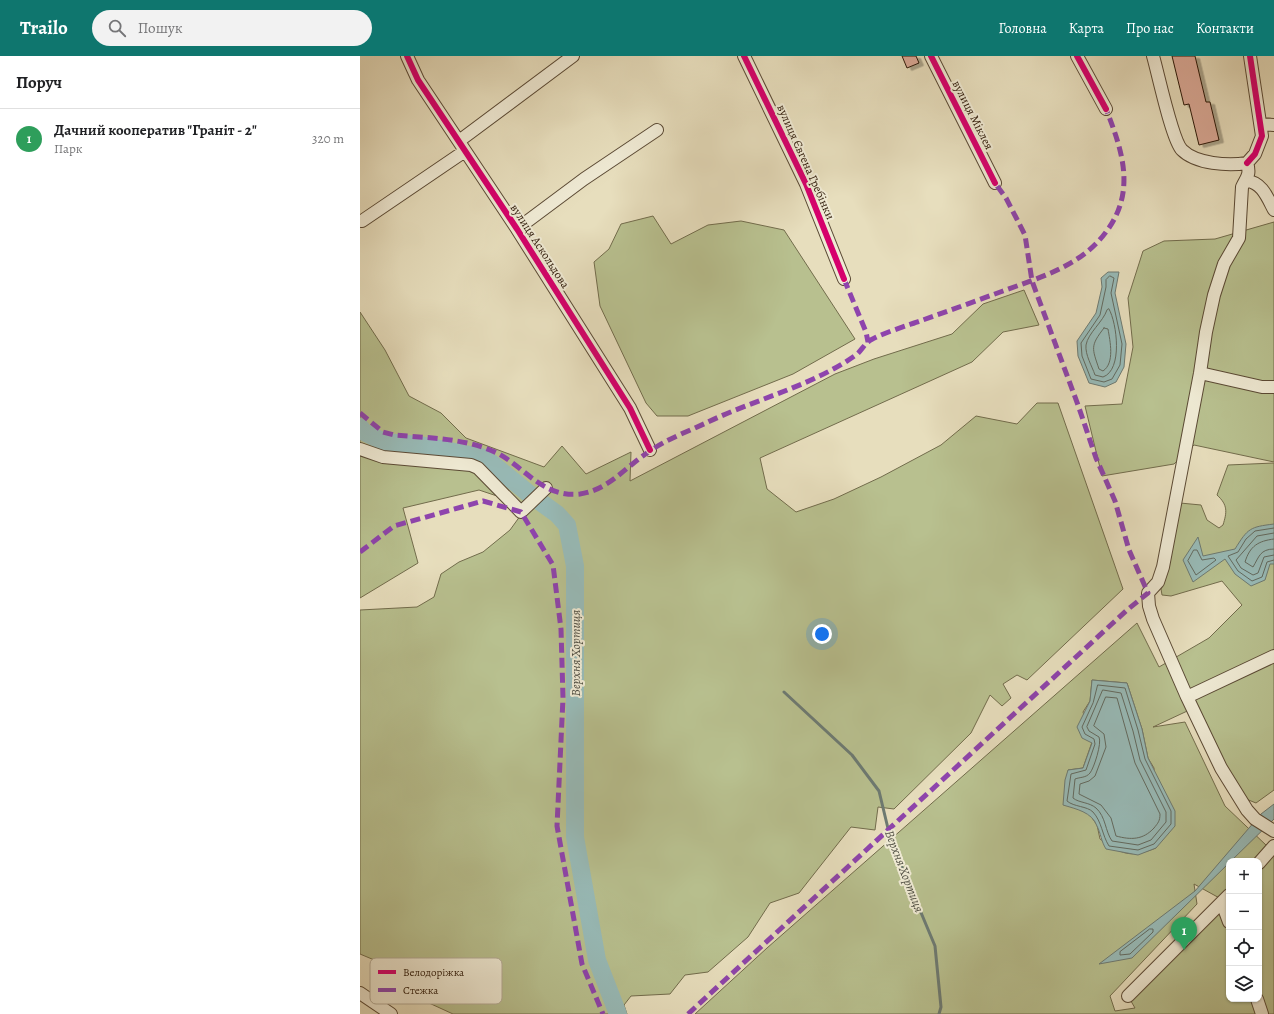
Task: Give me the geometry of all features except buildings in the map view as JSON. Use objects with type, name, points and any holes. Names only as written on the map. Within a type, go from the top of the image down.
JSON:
[{"type":"street","name":"вулиця Аскольдова","points":[[406,56],[418,80],[517,229],[630,408],[650,450]]},
{"type":"street","points":[[362,221],[462,146],[573,56]]},
{"type":"street","name":"вулиця Євгена Гребінки","points":[[744,56],[806,184],[844,279]]},
{"type":"street","name":"вулиця Міклея","points":[[931,56],[995,183]]},
{"type":"street","points":[[1078,56],[1106,109]]},
{"type":"street","points":[[1153,56],[1174,136],[1181,150],[1193,158],[1208,162],[1247,163],[1255,154],[1260,142],[1261,124],[1250,56]]},
{"type":"street","points":[[1261,124],[1274,125]]},
{"type":"street","name":"вулиця Аскольдова","points":[[517,229],[584,179],[657,130]]},
{"type":"street","points":[[1247,163],[1247,181],[1244,184],[1242,192],[1239,238],[1224,264],[1214,295],[1163,567],[1158,582],[1148,593],[1148,599],[1153,619],[1187,697],[1221,768],[1247,810],[1255,819],[1274,831]]},
{"type":"street","points":[[1247,181],[1254,182],[1263,190],[1274,210]]},
{"type":"street","points":[[1200,373],[1262,387],[1274,387]]},
{"type":"street","points":[[360,449],[383,457],[471,465],[485,475],[521,512],[546,488]]},
{"type":"street","points":[[1187,697],[1274,656]]},
{"type":"street","points":[[1262,860],[1274,846]]},
{"type":"street","points":[[1128,996],[1226,899]]},
{"type":"street","points":[[360,993],[370,1000]]},
{"type":"street","points":[[1258,1002],[1262,1014]]},
{"type":"street","points":[[376,1004],[391,1014]]},
{"type":"green space","points":[[653,216],[671,244],[708,225],[741,221],[784,230],[855,339],[793,374],[688,416],[657,416],[646,403],[600,306],[594,262],[609,249],[621,224]]},
{"type":"green space","points":[[1274,222],[1274,462],[1194,445],[1174,464],[1102,476],[1085,406],[1122,404],[1133,347],[1128,298],[1143,251],[1164,241],[1215,239]]},
{"type":"green space","points":[[1024,290],[1039,325],[1003,332],[972,362],[760,458],[767,489],[796,512],[834,499],[881,477],[941,445],[976,416],[1017,424],[1037,403],[1058,403],[1123,589],[1027,680],[1017,675],[1003,684],[1011,698],[1002,706],[990,695],[971,733],[894,809],[878,807],[875,830],[851,827],[799,893],[770,903],[748,937],[708,972],[685,975],[670,994],[631,996],[624,1005],[627,1014],[453,1014],[431,1004],[502,1004],[502,958],[370,958],[360,954],[360,610],[417,607],[434,597],[441,574],[459,562],[483,552],[510,530],[523,512],[506,499],[479,490],[403,508],[418,563],[360,598],[360,312],[385,350],[409,396],[441,413],[466,438],[544,467],[562,446],[586,474],[631,452],[630,481],[835,374],[874,359],[952,334],[983,304]]},
{"type":"green space","points":[[1274,463],[1274,790],[1256,803],[1241,797],[1198,706],[1153,727],[1185,722],[1225,806],[1267,846],[1274,841],[1274,1014],[695,1014],[767,948],[1137,623],[1159,667],[1209,638],[1242,605],[1222,581],[1171,596],[1162,595],[1161,589],[1165,580],[1180,503],[1201,505],[1207,520],[1219,528],[1223,525],[1226,509],[1225,505],[1217,495],[1228,465]],"holes":[[[1092,680],[1127,683],[1142,729],[1148,758],[1154,768],[1156,848],[1133,854],[1121,852],[1100,839],[1097,825],[1090,815],[1068,770],[1083,768],[1092,742],[1083,712],[1090,701]],[[1194,884],[1223,900],[1154,975],[1154,978],[1128,996],[1135,1008],[1115,1011],[1110,996],[1197,904]]]},
{"type":"water","points":[[1108,272],[1119,272],[1115,293],[1126,344],[1124,367],[1116,382],[1105,387],[1089,383],[1078,356],[1077,341],[1096,313],[1102,287],[1101,278]]},
{"type":"water","points":[[1274,524],[1274,564],[1270,564],[1265,580],[1251,586],[1235,574],[1225,559],[1193,582],[1183,560],[1198,537],[1203,556],[1235,549],[1250,530],[1260,526]]},
{"type":"water","points":[[1092,680],[1127,683],[1142,729],[1148,758],[1175,811],[1175,826],[1156,848],[1138,855],[1106,849],[1095,821],[1083,812],[1063,805],[1065,780],[1068,770],[1083,768],[1092,743],[1082,738],[1077,727],[1090,701]]},
{"type":"water","points":[[1274,804],[1274,819],[1234,858],[1226,858],[1226,866],[1132,958],[1099,964],[1195,891],[1261,814]]},
{"type":"waterway","name":"Верхня Хортиця","points":[[360,427],[364,432],[384,442],[420,445],[485,458],[528,493],[557,514],[567,525],[575,566],[575,837],[597,960],[618,1014]]},
{"type":"waterway","name":"Верхня Хортиця","points":[[784,692],[852,755],[879,791],[891,841],[935,946],[941,1007],[939,1014]]},
{"type":"marked path","points":[[360,413],[383,432],[394,435],[461,442],[487,449],[509,460],[536,481],[556,492],[580,494],[600,488],[617,477],[641,457],[678,435],[726,414],[784,392],[821,375],[856,355],[868,342],[878,336],[1046,275],[1085,254],[1106,232],[1115,217],[1121,202],[1124,187],[1124,172],[1121,156],[1106,109]]},
{"type":"marked path","points":[[688,1014],[1127,610],[1148,593],[1129,550],[1115,501],[1096,458],[1032,281],[1025,235],[1006,198],[995,183]]},
{"type":"marked path","points":[[844,279],[866,332],[868,342]]},
{"type":"marked path","points":[[360,552],[394,526],[483,501],[521,512],[553,565],[561,629],[563,698],[557,826],[582,964],[603,1014]]},
{"type":"cycle path","points":[[407,56],[418,80],[517,229],[630,408],[650,450]]},
{"type":"cycle path","points":[[744,56],[806,184],[844,279]]},
{"type":"cycle path","points":[[931,56],[995,183]]},
{"type":"cycle path","points":[[1077,56],[1106,109]]},
{"type":"cycle path","points":[[1247,163],[1255,154],[1262,136],[1250,56]]},
{"type":"place","name":"Дачний кооператив \"Граніт - 2\"","points":[[1184,950]]}]
